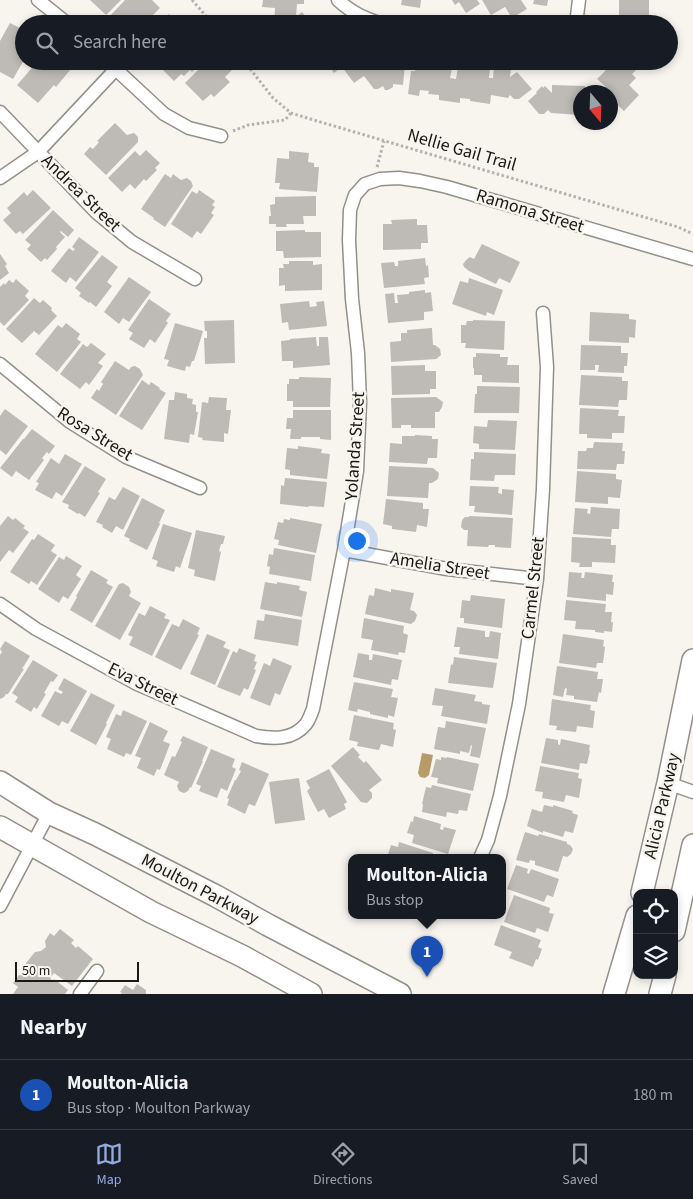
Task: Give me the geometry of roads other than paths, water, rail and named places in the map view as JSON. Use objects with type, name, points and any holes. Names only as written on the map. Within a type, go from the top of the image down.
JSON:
[{"type":"main road","name":"Alicia Parkway","points":[[643,889],[668,783],[693,660]]},
{"type":"main road","name":"Moulton Parkway","points":[[0,782],[49,813],[95,834],[216,896],[400,994]]},
{"type":"main road","points":[[0,827],[151,912],[242,956],[312,994]]},
{"type":"main road","points":[[678,913],[693,845]]},
{"type":"main road","points":[[614,994],[633,930]]},
{"type":"main road","points":[[660,994],[663,979]]},
{"type":"street","points":[[38,0],[57,15]]},
{"type":"street","points":[[338,0],[346,8],[359,15]]},
{"type":"street","points":[[577,15],[579,0]]},
{"type":"street","points":[[0,178],[38,152],[107,70]]},
{"type":"street","points":[[116,70],[164,114],[189,128],[221,136]]},
{"type":"street","name":"Andrea Street","points":[[0,112],[97,213],[132,242],[195,279]]},
{"type":"street","name":"Ramona Street","points":[[369,182],[380,179],[399,178],[447,186],[693,259]]},
{"type":"street","name":"Yolanda Street","points":[[295,734],[306,723],[313,709],[344,550],[357,471],[360,402],[358,353],[350,270],[350,210],[355,195],[369,182]]},
{"type":"street","name":"Carmel Street","points":[[482,854],[488,840],[500,796],[519,704],[537,579],[548,367],[543,313]]},
{"type":"street","name":"Rosa Street","points":[[0,364],[70,422],[126,457],[200,488]]},
{"type":"street","name":"Amelia Street","points":[[344,550],[447,569],[537,579]]},
{"type":"street","name":"Eva Street","points":[[0,604],[36,629],[137,684],[256,736],[274,739],[295,734]]},
{"type":"street","points":[[668,783],[693,792]]},
{"type":"street","points":[[0,906],[49,813]]},
{"type":"street","points":[[80,994],[98,971]]},
{"type":"place","name":"Moulton-Alicia","points":[[427,977]]}]
